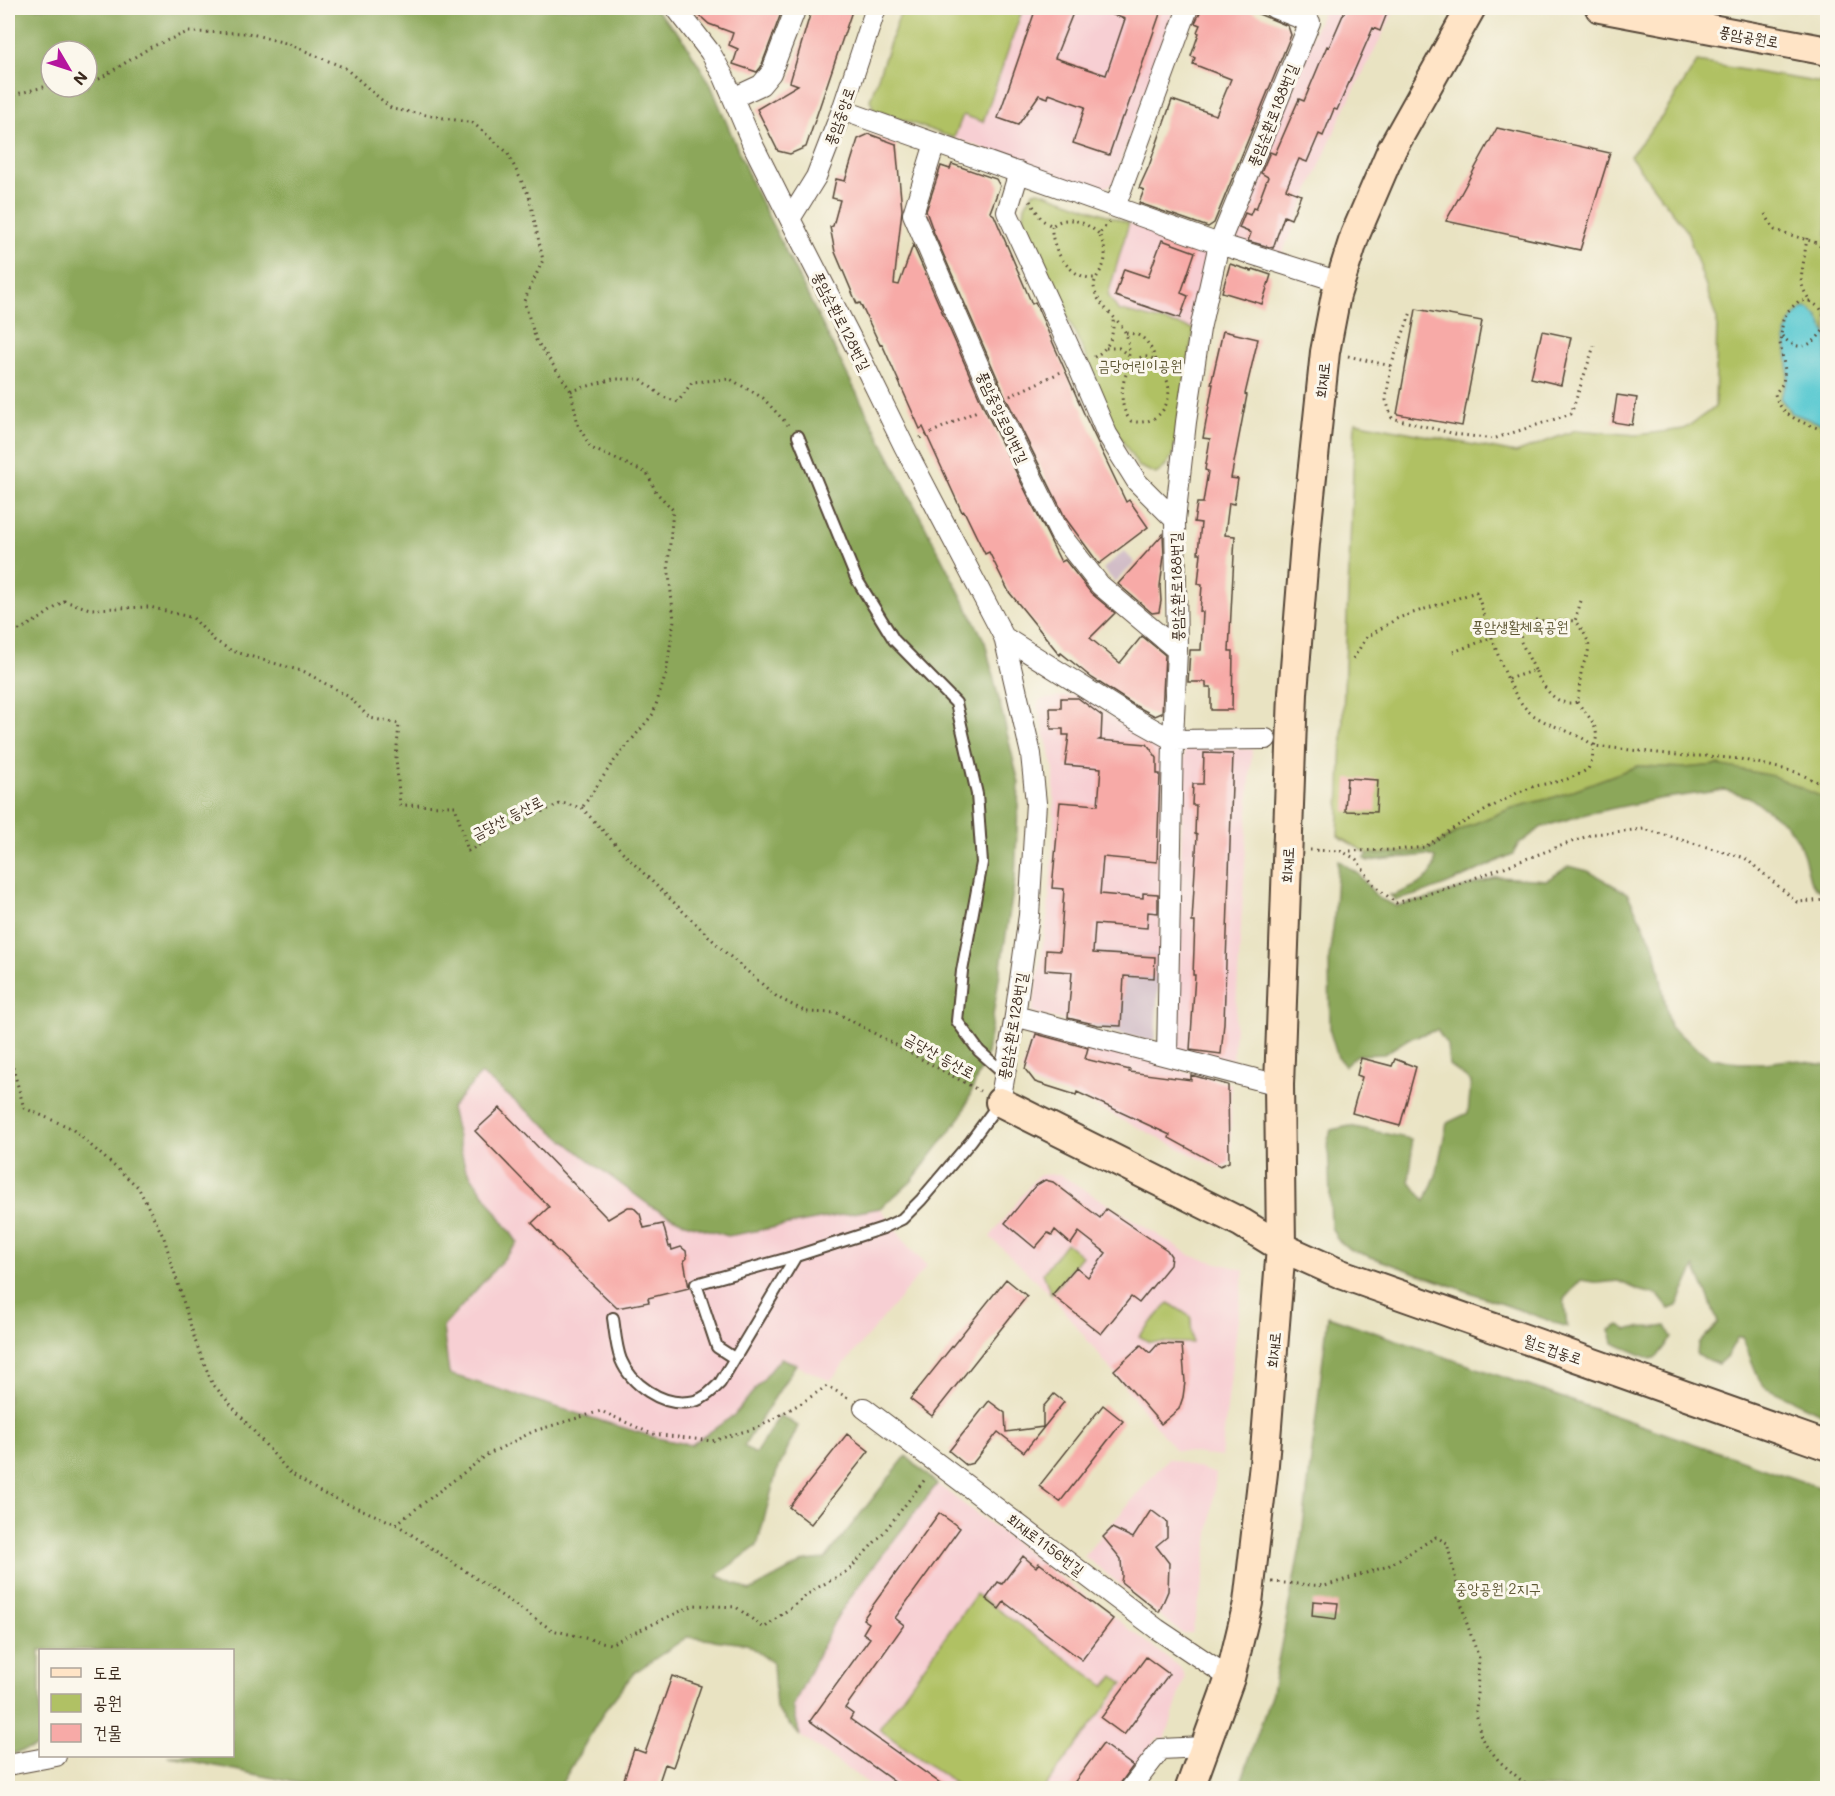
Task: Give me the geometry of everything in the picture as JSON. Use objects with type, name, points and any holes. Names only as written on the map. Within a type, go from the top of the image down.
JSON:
[{"type":"main road","name":"회재로","points":[[1190,1788],[1230,1678],[1248,1603],[1264,1464],[1281,1247],[1279,1085],[1293,693],[1325,352],[1340,282],[1356,235],[1392,149],[1471,8]]},
{"type":"main road","name":"풍암공원로","points":[[1600,8],[1827,51]]},
{"type":"main road","points":[[1000,1102],[1242,1223],[1281,1247]]},
{"type":"main road","name":"월드컵동로","points":[[1281,1247],[1341,1274],[1827,1446]]},
{"type":"street","name":"풍암순환로128번길","points":[[676,8],[710,52],[724,77],[790,219],[904,446],[1004,637],[1031,754],[1036,803],[1029,915],[1000,1102]]},
{"type":"street","points":[[733,98],[761,84],[771,73],[796,8]]},
{"type":"street","name":"풍암중앙로","points":[[790,219],[816,177],[842,110],[876,8]]},
{"type":"street","points":[[1113,212],[1188,8]]},
{"type":"street","name":"풍암순환로188번길","points":[[1167,1056],[1177,650],[1175,520],[1186,422],[1200,329],[1219,244],[1310,22],[1274,8]]},
{"type":"street","points":[[842,110],[935,143],[1016,181],[1340,282]]},
{"type":"street","name":"풍암중앙로91번길","points":[[935,143],[913,214],[995,403],[1060,534],[1100,585],[1177,650]]},
{"type":"street","points":[[1016,181],[1007,212],[1107,434],[1137,482],[1175,520]]},
{"type":"street","points":[[1004,637],[1128,715],[1173,740],[1266,739]]},
{"type":"street","points":[[1015,1016],[1279,1085]]},
{"type":"street","name":"회재로1156번길","points":[[864,1408],[1157,1629],[1230,1678]]},
{"type":"street","points":[[1131,1788],[1161,1749],[1204,1747]]},
{"type":"street","points":[[8,1765],[46,1757]]},
{"type":"lane","points":[[798,436],[856,578],[894,640],[956,703],[977,794],[982,863],[962,971],[957,1021],[979,1051],[1004,1073]]},
{"type":"lane","points":[[734,1358],[717,1347],[696,1284],[796,1256],[902,1219],[971,1141],[1000,1102]]},
{"type":"lane","points":[[613,1318],[621,1360],[632,1377],[653,1394],[674,1402],[690,1402],[708,1395],[720,1383],[796,1256]]},
{"type":"path","points":[[99,79],[151,48],[188,32],[248,33],[289,44],[345,68],[392,109],[473,123],[507,152],[529,196],[543,260],[524,301],[537,340],[571,392],[578,425],[591,448],[647,473],[656,492],[673,510],[668,566],[674,620],[666,674],[653,714],[611,765],[582,808]]},
{"type":"path","points":[[8,93],[13,95],[39,88]]},
{"type":"path","points":[[1016,181],[1042,220],[1052,226]]},
{"type":"path","points":[[1099,234],[1108,226],[1113,212]]},
{"type":"path","points":[[1765,214],[1775,230],[1807,238],[1817,243],[1827,254]]},
{"type":"path","points":[[1052,226],[1060,221],[1070,220],[1090,226],[1099,234],[1106,250],[1106,259],[1103,270],[1095,279],[1096,294],[1103,308],[1125,333],[1129,357],[1128,369]]},
{"type":"path","points":[[1052,226],[1054,241],[1069,268],[1082,277],[1095,279]]},
{"type":"path","points":[[1783,337],[1794,344],[1807,346],[1813,343],[1827,322],[1820,308],[1810,301],[1803,289],[1801,279],[1807,238]]},
{"type":"path","points":[[1810,301],[1799,301],[1788,311],[1783,320],[1783,337],[1780,343],[1785,370],[1783,383],[1775,394],[1777,402],[1794,418],[1827,431]]},
{"type":"path","points":[[1411,312],[1391,366],[1386,400],[1392,418],[1455,434],[1493,439],[1571,414],[1594,346]]},
{"type":"path","points":[[904,446],[1096,356],[1106,348],[1114,333],[1113,318]]},
{"type":"path","points":[[1125,333],[1134,333],[1144,338],[1165,372],[1169,389],[1167,403],[1161,413],[1151,422],[1131,421],[1123,410],[1124,376],[1137,358],[1143,356],[1156,360]]},
{"type":"path","points":[[1106,348],[1119,348],[1129,357]]},
{"type":"path","points":[[1325,352],[1391,366]]},
{"type":"path","points":[[1165,372],[1177,363]]},
{"type":"path","points":[[571,392],[613,379],[640,379],[663,397],[678,402],[692,382],[730,379],[763,398],[798,436]]},
{"type":"path","points":[[1352,660],[1367,637],[1398,618],[1476,592],[1508,679],[1528,712],[1559,729],[1585,738],[1594,746],[1686,756],[1740,759],[1796,772],[1827,787]]},
{"type":"path","name":"금당산 등산로","points":[[8,636],[41,618],[64,601],[90,609],[150,607],[193,618],[214,640],[232,651],[305,672],[349,697],[370,718],[399,724],[396,758],[400,805],[455,806],[468,851],[532,816],[562,803],[582,808],[631,861],[718,945],[777,997],[806,1012],[837,1013],[1000,1102]]},
{"type":"path","points":[[1577,702],[1580,695],[1578,688],[1582,666],[1588,655],[1588,643],[1575,621],[1581,601]]},
{"type":"path","points":[[1575,621],[1536,620],[1522,631],[1520,640],[1545,690],[1565,703],[1577,702]]},
{"type":"path","points":[[1453,652],[1493,637]]},
{"type":"path","points":[[1508,679],[1535,670]]},
{"type":"path","points":[[1350,850],[1425,847],[1457,826],[1517,794],[1535,786],[1565,780],[1588,769],[1598,738],[1596,728],[1577,702]]},
{"type":"path","points":[[1288,850],[1341,851],[1356,859],[1374,885],[1396,903],[1445,889],[1593,834],[1644,829],[1745,858],[1797,902],[1827,900]]},
{"type":"path","points":[[8,1050],[24,1108],[71,1128],[138,1187],[164,1238],[196,1343],[212,1383],[289,1472],[322,1493],[396,1524],[552,1630],[610,1644],[694,1605],[736,1607],[764,1628],[814,1589],[848,1571],[884,1532],[938,1462]]},
{"type":"path","points":[[396,1524],[487,1455],[534,1431],[601,1411],[652,1434],[712,1441],[759,1427],[827,1386],[864,1408]]},
{"type":"path","points":[[1250,1581],[1325,1586],[1388,1566],[1436,1537],[1447,1543],[1466,1618],[1479,1658],[1476,1712],[1481,1738],[1499,1761],[1530,1788]]},
{"type":"shaded area","points":[[902,8],[1175,8],[1113,183],[1101,190],[874,110],[870,100]]},
{"type":"shaded area","points":[[1312,8],[1396,8],[1343,112],[1281,256],[1233,239],[1322,12]]},
{"type":"shaded area","points":[[1129,223],[1202,249],[1208,259],[1194,329],[1118,310],[1108,295]]},
{"type":"shaded area","points":[[1124,551],[1135,563],[1115,582],[1103,569]]},
{"type":"shaded area","points":[[1078,694],[1117,721],[1164,748],[1160,954],[1092,1027],[1032,1013],[1048,912],[1054,834],[1054,769],[1037,705],[1040,700]]},
{"type":"shaded area","points":[[1184,747],[1252,749],[1233,1059],[1175,1052]]},
{"type":"shaded area","points":[[1097,951],[1160,955],[1155,1038],[1150,1041],[1092,1027]]},
{"type":"shaded area","points":[[1041,1030],[1231,1084],[1231,1163],[1221,1169],[1079,1098],[1033,1084],[1022,1070],[1033,1033]]},
{"type":"shaded area","points":[[481,1074],[595,1165],[652,1207],[685,1223],[728,1236],[880,1208],[908,1246],[927,1266],[830,1381],[781,1358],[734,1415],[691,1445],[657,1438],[449,1374],[443,1327],[518,1243],[465,1167],[451,1108]]},
{"type":"shaded area","points":[[1059,1174],[1192,1256],[1244,1270],[1221,1457],[1175,1450],[1053,1297],[990,1237],[1038,1175]]},
{"type":"shaded area","points":[[1168,1458],[1216,1474],[1203,1584],[1192,1633],[1182,1633],[1084,1556]]},
{"type":"shaded area","points":[[937,1484],[1180,1667],[1185,1677],[1165,1740],[1158,1738],[1122,1788],[875,1788],[800,1736],[793,1706],[834,1622],[853,1593]]},
{"type":"green space","points":[[8,8],[654,8],[681,36],[710,83],[753,186],[985,642],[1019,783],[1015,879],[987,1053],[962,1115],[911,1182],[880,1208],[728,1236],[685,1223],[652,1207],[595,1165],[481,1074],[451,1108],[465,1167],[518,1243],[443,1327],[449,1374],[657,1438],[691,1445],[734,1415],[781,1358],[796,1364],[744,1446],[755,1454],[780,1415],[798,1426],[776,1474],[757,1546],[717,1575],[750,1591],[805,1561],[825,1559],[906,1456],[937,1484],[853,1593],[834,1622],[793,1706],[800,1736],[776,1709],[773,1663],[746,1644],[687,1637],[634,1673],[605,1710],[559,1788],[322,1788],[172,1757],[234,1757],[234,1649],[39,1649],[39,1746],[8,1755]]},
{"type":"green space","points":[[902,8],[1023,8],[983,122],[963,115],[954,138],[874,110],[870,100]]},
{"type":"green space","name":"풍암생활체육공원","points":[[1697,62],[1827,84],[1827,799],[1718,765],[1685,768],[1638,766],[1555,797],[1512,808],[1464,828],[1429,849],[1409,853],[1368,854],[1338,836],[1355,422],[1516,453],[1576,430],[1637,435],[1684,429],[1715,407],[1717,320],[1687,231],[1630,156],[1664,114]]},
{"type":"green space","name":"금당어린이공원","points":[[1039,191],[1129,223],[1108,295],[1118,310],[1194,329],[1173,455],[1164,468],[1156,474],[1138,466],[1115,429],[1087,359],[1023,222],[1025,206],[1033,192]]},
{"type":"green space","points":[[1718,765],[1773,776],[1827,799],[1827,895],[1815,887],[1810,880],[1798,840],[1786,824],[1749,797],[1725,790],[1658,799],[1586,814],[1542,827],[1518,845],[1513,854],[1440,887],[1395,900],[1390,895],[1415,886],[1427,878],[1434,866],[1435,858],[1428,855],[1368,861],[1364,859],[1368,854],[1409,853],[1429,849],[1464,828],[1512,808],[1555,797],[1638,766],[1685,768]]},
{"type":"green space","points":[[1338,860],[1358,874],[1378,898],[1396,906],[1428,899],[1497,877],[1547,880],[1569,866],[1588,871],[1627,893],[1655,948],[1670,1027],[1709,1057],[1738,1063],[1789,1060],[1827,1065],[1828,1227],[1823,1239],[1828,1240],[1827,1416],[1765,1387],[1759,1379],[1742,1337],[1737,1338],[1727,1356],[1718,1364],[1697,1355],[1698,1344],[1718,1323],[1695,1267],[1677,1306],[1669,1309],[1658,1295],[1641,1291],[1618,1281],[1599,1283],[1581,1280],[1564,1299],[1567,1327],[1349,1249],[1337,1239],[1331,1227],[1328,1140],[1331,1130],[1350,1126],[1411,1139],[1412,1156],[1409,1180],[1425,1201],[1436,1175],[1447,1123],[1468,1113],[1471,1082],[1449,1065],[1447,1045],[1437,1030],[1408,1039],[1384,1054],[1357,1055],[1345,1066],[1338,1058],[1330,1032],[1329,958]]},
{"type":"green space","points":[[1066,1243],[1082,1256],[1051,1294],[1043,1273]]},
{"type":"green space","points":[[1169,1303],[1191,1317],[1192,1343],[1149,1342],[1139,1336]]},
{"type":"green space","name":"중앙공원 2지구","points":[[1328,1316],[1827,1490],[1827,1788],[1239,1788],[1272,1692],[1301,1543]]},
{"type":"green space","points":[[1619,1325],[1628,1330],[1638,1327],[1666,1326],[1672,1338],[1657,1357],[1651,1359],[1613,1343],[1610,1330]]},
{"type":"green space","points":[[976,1594],[1105,1686],[1114,1676],[1123,1683],[1044,1788],[961,1788],[879,1729]]},
{"type":"water","points":[[1804,308],[1810,309],[1818,317],[1827,335],[1827,426],[1792,413],[1780,398],[1788,378],[1786,339],[1789,324]]},
{"type":"building","points":[[691,8],[783,8],[761,67],[757,72],[733,64],[738,49],[729,45],[733,33],[709,24]]},
{"type":"building","points":[[812,8],[853,8],[806,147],[790,154],[778,151],[757,109],[798,85],[790,82]]},
{"type":"building","points":[[1036,8],[1075,8],[1055,58],[1106,75],[1125,19],[1099,10],[1100,8],[1162,8],[1109,155],[1073,143],[1085,107],[1049,94],[1048,98],[1039,95],[1018,125],[998,118]]},
{"type":"building","points":[[1202,8],[1244,8],[1288,26],[1291,35],[1214,223],[1208,227],[1139,203],[1144,190],[1139,188],[1172,100],[1216,115],[1231,79],[1193,64],[1195,58],[1191,56],[1200,25],[1195,23]]},
{"type":"building","points":[[1346,8],[1389,8],[1380,31],[1373,28],[1323,136],[1319,134],[1307,162],[1299,159],[1286,189],[1301,195],[1291,219],[1284,216],[1273,248],[1248,241],[1251,233],[1239,228],[1245,213],[1250,215],[1253,208],[1256,209],[1268,177],[1261,173],[1270,152],[1275,154],[1299,99],[1304,101]]},
{"type":"building","points":[[1497,128],[1610,153],[1580,250],[1446,221]]},
{"type":"building","points":[[869,134],[896,144],[902,210],[894,284],[899,285],[913,245],[984,408],[1061,562],[1065,560],[1091,593],[1115,613],[1090,638],[1120,663],[1142,636],[1165,655],[1162,713],[1155,716],[1134,705],[1092,678],[1061,653],[1060,655],[1009,592],[989,552],[985,554],[964,511],[962,512],[923,427],[920,429],[882,344],[880,345],[860,303],[857,304],[835,252],[830,227],[833,226],[840,200],[832,198],[836,179],[845,181],[858,139]]},
{"type":"building","points":[[952,164],[996,179],[1000,186],[990,212],[994,215],[1032,304],[1035,302],[1126,502],[1129,500],[1148,527],[1099,564],[1066,519],[1006,398],[934,233],[926,211],[941,166],[950,169]]},
{"type":"building","points":[[1162,240],[1195,252],[1181,293],[1188,296],[1180,318],[1115,296],[1124,269],[1148,277]]},
{"type":"building","points":[[1230,264],[1271,275],[1262,304],[1222,292]]},
{"type":"building","points":[[1416,309],[1482,321],[1462,426],[1397,414]]},
{"type":"building","points":[[1223,331],[1258,339],[1245,394],[1247,395],[1231,478],[1238,479],[1234,504],[1229,503],[1225,535],[1235,536],[1229,651],[1233,651],[1232,710],[1211,710],[1211,687],[1206,687],[1206,682],[1188,682],[1190,650],[1201,650],[1203,612],[1200,612],[1202,585],[1198,584],[1201,523],[1194,522],[1197,503],[1203,503],[1208,471],[1205,470],[1210,439],[1203,438],[1213,384],[1211,384]]},
{"type":"building","points":[[1542,331],[1571,337],[1561,385],[1531,378]]},
{"type":"building","points":[[1617,395],[1637,398],[1632,425],[1613,422]]},
{"type":"building","points":[[1163,534],[1161,601],[1159,612],[1152,613],[1118,584]]},
{"type":"building","points":[[1061,698],[1078,698],[1102,716],[1101,739],[1099,740],[1147,744],[1157,758],[1157,774],[1160,774],[1157,862],[1103,857],[1100,894],[1143,898],[1143,893],[1158,894],[1158,913],[1148,912],[1147,928],[1095,924],[1093,953],[1155,957],[1154,978],[1124,976],[1121,1026],[1098,1025],[1068,1018],[1072,972],[1045,970],[1046,950],[1060,951],[1064,889],[1052,888],[1060,802],[1098,805],[1101,768],[1065,765],[1069,735],[1063,735],[1063,729],[1051,729],[1050,708],[1061,708]]},
{"type":"building","points":[[1204,753],[1233,754],[1221,1054],[1190,1050],[1195,975],[1193,975],[1195,922],[1192,922],[1197,835],[1195,834],[1196,805],[1192,805],[1193,784],[1203,784]]},
{"type":"building","points":[[1347,778],[1378,780],[1376,812],[1345,811]]},
{"type":"building","points":[[1036,1034],[1088,1048],[1085,1059],[1130,1070],[1129,1072],[1191,1080],[1191,1075],[1228,1085],[1229,1162],[1220,1166],[1169,1138],[1170,1135],[1077,1092],[1076,1095],[1035,1082],[1025,1069]]},
{"type":"building","points":[[1361,1058],[1392,1066],[1395,1059],[1416,1067],[1400,1126],[1352,1113],[1362,1077],[1357,1075]]},
{"type":"building","points":[[500,1108],[608,1219],[628,1207],[633,1207],[640,1214],[644,1228],[663,1224],[669,1247],[671,1246],[672,1250],[681,1247],[686,1251],[687,1258],[684,1261],[689,1288],[648,1298],[649,1302],[617,1308],[552,1246],[532,1223],[549,1207],[475,1131]]},
{"type":"building","points":[[1045,1180],[1053,1182],[1100,1218],[1106,1209],[1167,1250],[1171,1256],[1170,1265],[1139,1303],[1131,1297],[1101,1334],[1052,1295],[1076,1267],[1088,1277],[1106,1253],[1079,1232],[1071,1244],[1055,1230],[1052,1235],[1048,1233],[1035,1248],[1005,1223],[1035,1186]]},
{"type":"building","points":[[1006,1279],[1027,1296],[932,1416],[910,1399]]},
{"type":"building","points":[[1158,1344],[1182,1345],[1185,1382],[1179,1409],[1161,1424],[1114,1370],[1141,1345],[1150,1353]]},
{"type":"building","points":[[1054,1394],[1064,1402],[1024,1452],[998,1432],[973,1463],[966,1465],[949,1451],[989,1401],[1005,1413],[1006,1432],[1043,1427],[1043,1407]]},
{"type":"building","points":[[1103,1405],[1123,1421],[1060,1502],[1039,1486]]},
{"type":"building","points":[[847,1434],[869,1451],[811,1524],[789,1507]]},
{"type":"building","points":[[1151,1510],[1167,1522],[1167,1537],[1156,1546],[1169,1563],[1168,1591],[1159,1612],[1121,1582],[1121,1559],[1103,1537],[1112,1528],[1133,1538]]},
{"type":"building","points":[[939,1513],[960,1528],[895,1618],[904,1625],[845,1708],[853,1714],[850,1719],[947,1788],[903,1788],[810,1721],[870,1638],[863,1633],[869,1623],[863,1619]]},
{"type":"building","points":[[1023,1556],[1036,1567],[1039,1563],[1113,1619],[1082,1660],[1004,1602],[999,1609],[986,1599],[998,1582],[1002,1584]]},
{"type":"building","points":[[1313,1601],[1338,1603],[1336,1619],[1312,1616]]},
{"type":"building","points":[[1146,1657],[1169,1674],[1124,1735],[1101,1718]]},
{"type":"building","points":[[672,1676],[701,1686],[673,1767],[665,1764],[657,1788],[621,1788],[634,1749],[645,1753]]},
{"type":"building","points":[[1103,1744],[1133,1766],[1117,1788],[1070,1788]]}]
